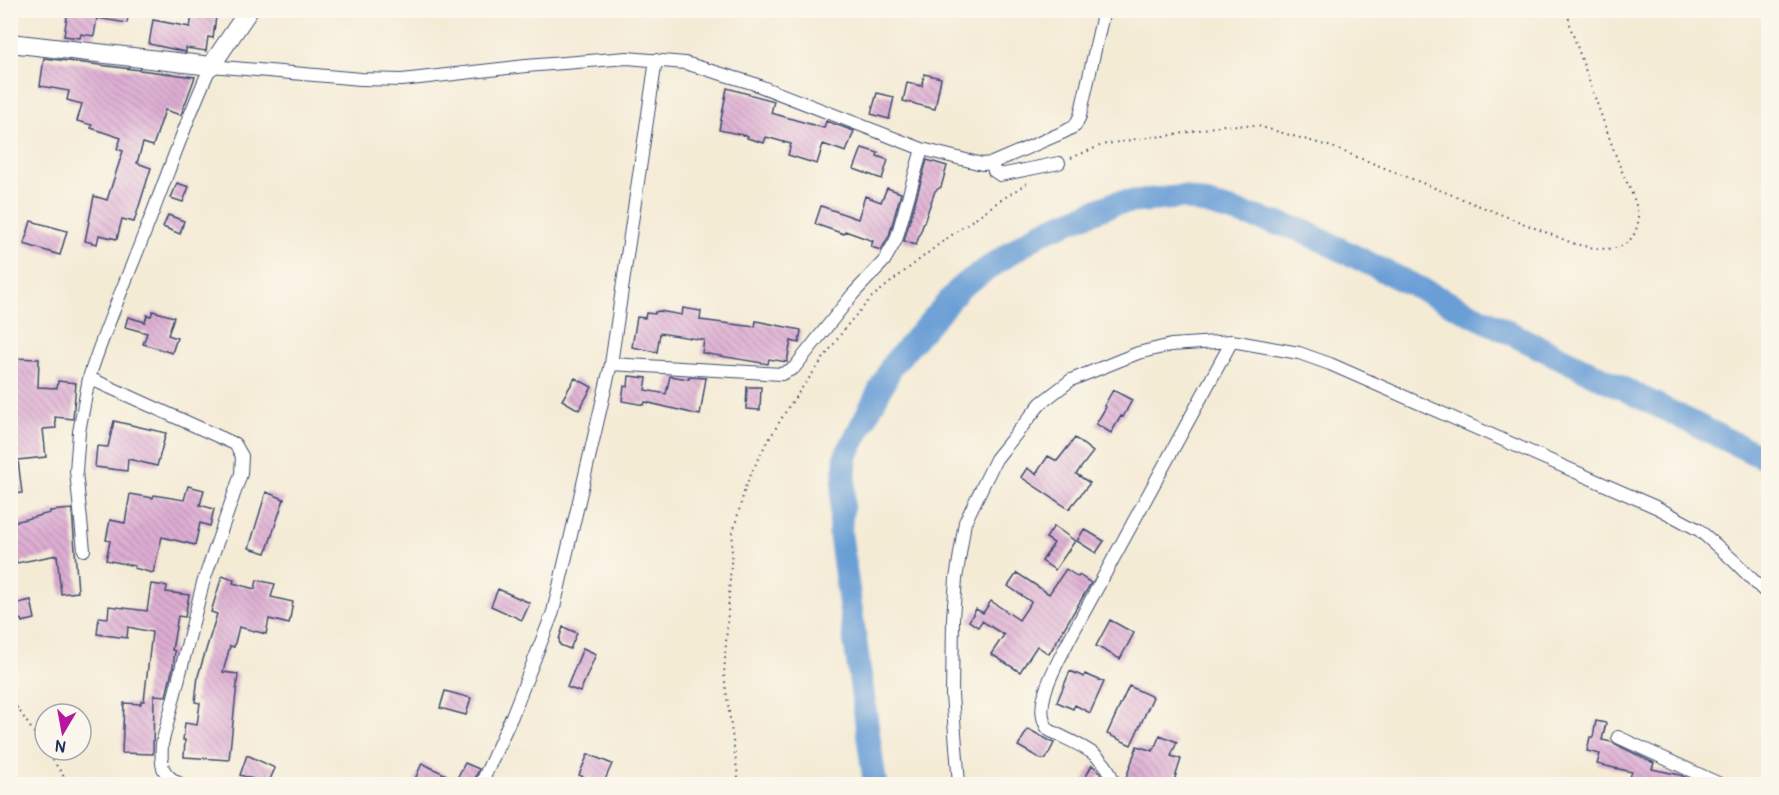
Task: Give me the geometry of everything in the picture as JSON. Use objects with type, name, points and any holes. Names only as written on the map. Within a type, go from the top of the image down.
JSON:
[{"type":"street","points":[[84,550],[76,471],[79,432],[89,378],[99,345],[194,103],[211,66],[249,10]]},
{"type":"street","points":[[10,43],[211,66],[361,79],[402,80],[526,66],[627,58],[685,63],[752,83],[922,148],[982,164],[992,163],[1075,126],[1084,102],[1104,10]]},
{"type":"street","points":[[481,784],[512,716],[553,612],[611,364],[656,60]]},
{"type":"street","points":[[611,364],[782,374],[794,368],[853,294],[892,250],[922,148]]},
{"type":"street","points":[[992,163],[994,171],[1000,175],[1059,163]]},
{"type":"street","points":[[959,784],[952,695],[956,579],[965,522],[996,459],[1041,403],[1071,380],[1138,353],[1171,345],[1232,341],[1299,353],[1330,364],[1658,508],[1699,530],[1748,573],[1768,595]]},
{"type":"street","points":[[1113,784],[1112,774],[1106,764],[1086,749],[1049,730],[1045,725],[1042,711],[1043,702],[1050,678],[1070,638],[1232,341]]},
{"type":"street","points":[[89,378],[235,444],[242,456],[241,474],[200,594],[162,744],[161,763],[164,772],[180,784]]},
{"type":"street","points":[[1618,738],[1720,784]]},
{"type":"path","points":[[1059,163],[1102,145],[1224,125],[1258,126],[1332,147],[1575,244],[1596,249],[1611,249],[1623,244],[1635,232],[1638,220],[1589,81],[1567,10]]},
{"type":"path","points":[[739,784],[724,675],[733,532],[746,485],[762,451],[795,396],[849,322],[872,297],[957,231],[1032,180]]},
{"type":"path","points":[[10,697],[33,731]]},
{"type":"path","points":[[54,762],[69,784]]},
{"type":"building","points":[[68,10],[129,10],[127,23],[97,18],[94,36],[81,34],[80,38],[64,36]]},
{"type":"building","points":[[193,10],[217,10],[213,38],[208,37],[206,51],[186,48],[186,52],[149,44],[153,20],[190,27]]},
{"type":"building","points":[[44,58],[195,77],[181,115],[165,110],[153,146],[143,143],[137,163],[151,168],[134,222],[122,219],[117,239],[99,235],[97,244],[85,241],[94,196],[107,200],[123,151],[117,149],[121,138],[77,121],[82,104],[67,100],[69,91],[40,86]]},
{"type":"building","points":[[924,74],[941,78],[935,109],[903,101],[907,83],[922,86]]},
{"type":"building","points":[[727,88],[774,101],[771,113],[824,128],[826,121],[854,131],[846,152],[823,144],[817,164],[788,155],[791,144],[766,137],[764,143],[747,138],[748,136],[719,130]]},
{"type":"building","points":[[877,93],[894,97],[889,119],[871,114]]},
{"type":"building","points":[[862,148],[878,153],[877,156],[888,160],[882,179],[854,169]]},
{"type":"building","points":[[927,160],[947,166],[941,187],[935,191],[916,245],[904,241]]},
{"type":"building","points":[[177,183],[189,187],[183,202],[171,198]]},
{"type":"building","points":[[887,188],[901,193],[889,236],[881,250],[871,247],[873,241],[815,224],[821,206],[858,219],[865,196],[881,202]]},
{"type":"building","points":[[168,215],[184,221],[180,234],[163,227]]},
{"type":"building","points":[[31,221],[67,231],[60,255],[24,244]]},
{"type":"building","points":[[683,308],[701,311],[700,320],[755,327],[756,321],[801,330],[799,343],[791,341],[787,362],[769,359],[768,364],[702,353],[704,340],[660,333],[657,352],[632,347],[637,317],[645,318],[646,313],[655,314],[659,311],[682,315]]},
{"type":"building","points":[[153,311],[174,317],[168,335],[177,338],[172,353],[143,344],[147,333],[125,327],[128,317],[145,322],[147,315],[151,316]]},
{"type":"building","points":[[10,358],[39,359],[38,387],[57,388],[58,381],[76,383],[73,419],[55,417],[56,428],[43,429],[46,457],[18,460],[22,493],[10,495]]},
{"type":"building","points":[[629,376],[647,378],[645,390],[666,394],[670,376],[689,379],[689,377],[706,378],[700,415],[645,402],[644,405],[622,401],[624,386],[628,387]]},
{"type":"building","points":[[575,378],[592,387],[579,410],[562,400]]},
{"type":"building","points":[[747,387],[761,387],[760,410],[746,409]]},
{"type":"building","points":[[1113,390],[1132,400],[1111,433],[1096,424]]},
{"type":"building","points":[[114,421],[166,433],[157,466],[128,459],[127,471],[95,467],[97,446],[108,447]]},
{"type":"building","points":[[1075,438],[1093,452],[1076,474],[1090,483],[1069,509],[1021,477],[1027,468],[1036,474],[1048,456],[1057,461]]},
{"type":"building","points":[[188,486],[204,490],[200,505],[214,509],[210,526],[200,523],[195,545],[162,537],[153,573],[134,568],[135,566],[106,560],[110,541],[106,540],[110,520],[125,523],[130,494],[184,500]]},
{"type":"building","points":[[266,492],[284,499],[266,553],[249,548]]},
{"type":"building","points":[[72,509],[78,592],[61,594],[57,555],[17,563],[15,556],[10,557],[10,523],[50,513],[50,511]]},
{"type":"building","points":[[1054,526],[1075,541],[1055,570],[1042,561],[1054,543],[1046,538]]},
{"type":"building","points":[[1084,529],[1104,541],[1096,553],[1077,541]]},
{"type":"building","points":[[1066,569],[1091,583],[1049,654],[1037,646],[1020,672],[991,654],[1004,635],[982,621],[978,627],[969,621],[976,609],[983,613],[991,601],[1019,620],[1031,602],[1008,586],[1017,573],[1049,594]]},
{"type":"building","points":[[222,576],[234,580],[233,583],[255,589],[257,580],[275,584],[271,597],[293,602],[289,624],[269,619],[266,634],[239,627],[234,647],[230,646],[223,672],[238,674],[229,760],[184,757],[185,723],[197,725],[200,703],[195,702],[198,676],[217,614],[211,612]]},
{"type":"building","points":[[151,584],[167,586],[166,592],[189,595],[185,617],[178,616],[172,650],[175,651],[173,667],[166,696],[154,695],[153,754],[122,753],[124,703],[141,704],[141,701],[144,701],[152,632],[128,627],[127,638],[97,634],[99,617],[108,618],[109,606],[147,611]]},
{"type":"building","points":[[498,589],[530,603],[522,620],[491,606]]},
{"type":"building","points":[[31,600],[35,619],[22,622],[21,619],[10,621],[10,605]]},
{"type":"building","points":[[1110,620],[1134,633],[1120,659],[1096,646]]},
{"type":"building","points":[[563,627],[577,633],[570,649],[560,645],[559,639]]},
{"type":"building","points":[[583,648],[596,654],[580,692],[567,687]]},
{"type":"building","points":[[1070,671],[1104,682],[1090,713],[1075,705],[1073,709],[1057,702]]},
{"type":"building","points":[[1129,686],[1153,697],[1131,745],[1107,734]]},
{"type":"building","points":[[445,691],[471,698],[466,715],[440,708]]},
{"type":"building","points":[[1596,721],[1606,723],[1602,740],[1611,742],[1654,763],[1652,769],[1680,775],[1701,784],[1627,784],[1632,772],[1597,764],[1600,754],[1587,751]]},
{"type":"building","points":[[1028,729],[1054,743],[1046,759],[1041,759],[1018,746]]},
{"type":"building","points":[[1160,735],[1177,742],[1171,756],[1181,759],[1173,784],[1124,784],[1137,746],[1153,751]]},
{"type":"building","points":[[588,754],[612,764],[603,784],[579,775]]},
{"type":"building","points":[[247,755],[275,768],[268,784],[240,775]]},
{"type":"building","points":[[422,763],[456,780],[465,763],[479,769],[473,784],[413,784]]},
{"type":"building","points":[[1092,765],[1101,773],[1095,784],[1082,784]]},
{"type":"waterway","points":[[875,784],[840,532],[846,456],[893,364],[962,286],[1040,233],[1116,203],[1182,197],[1301,230],[1768,460]]}]
